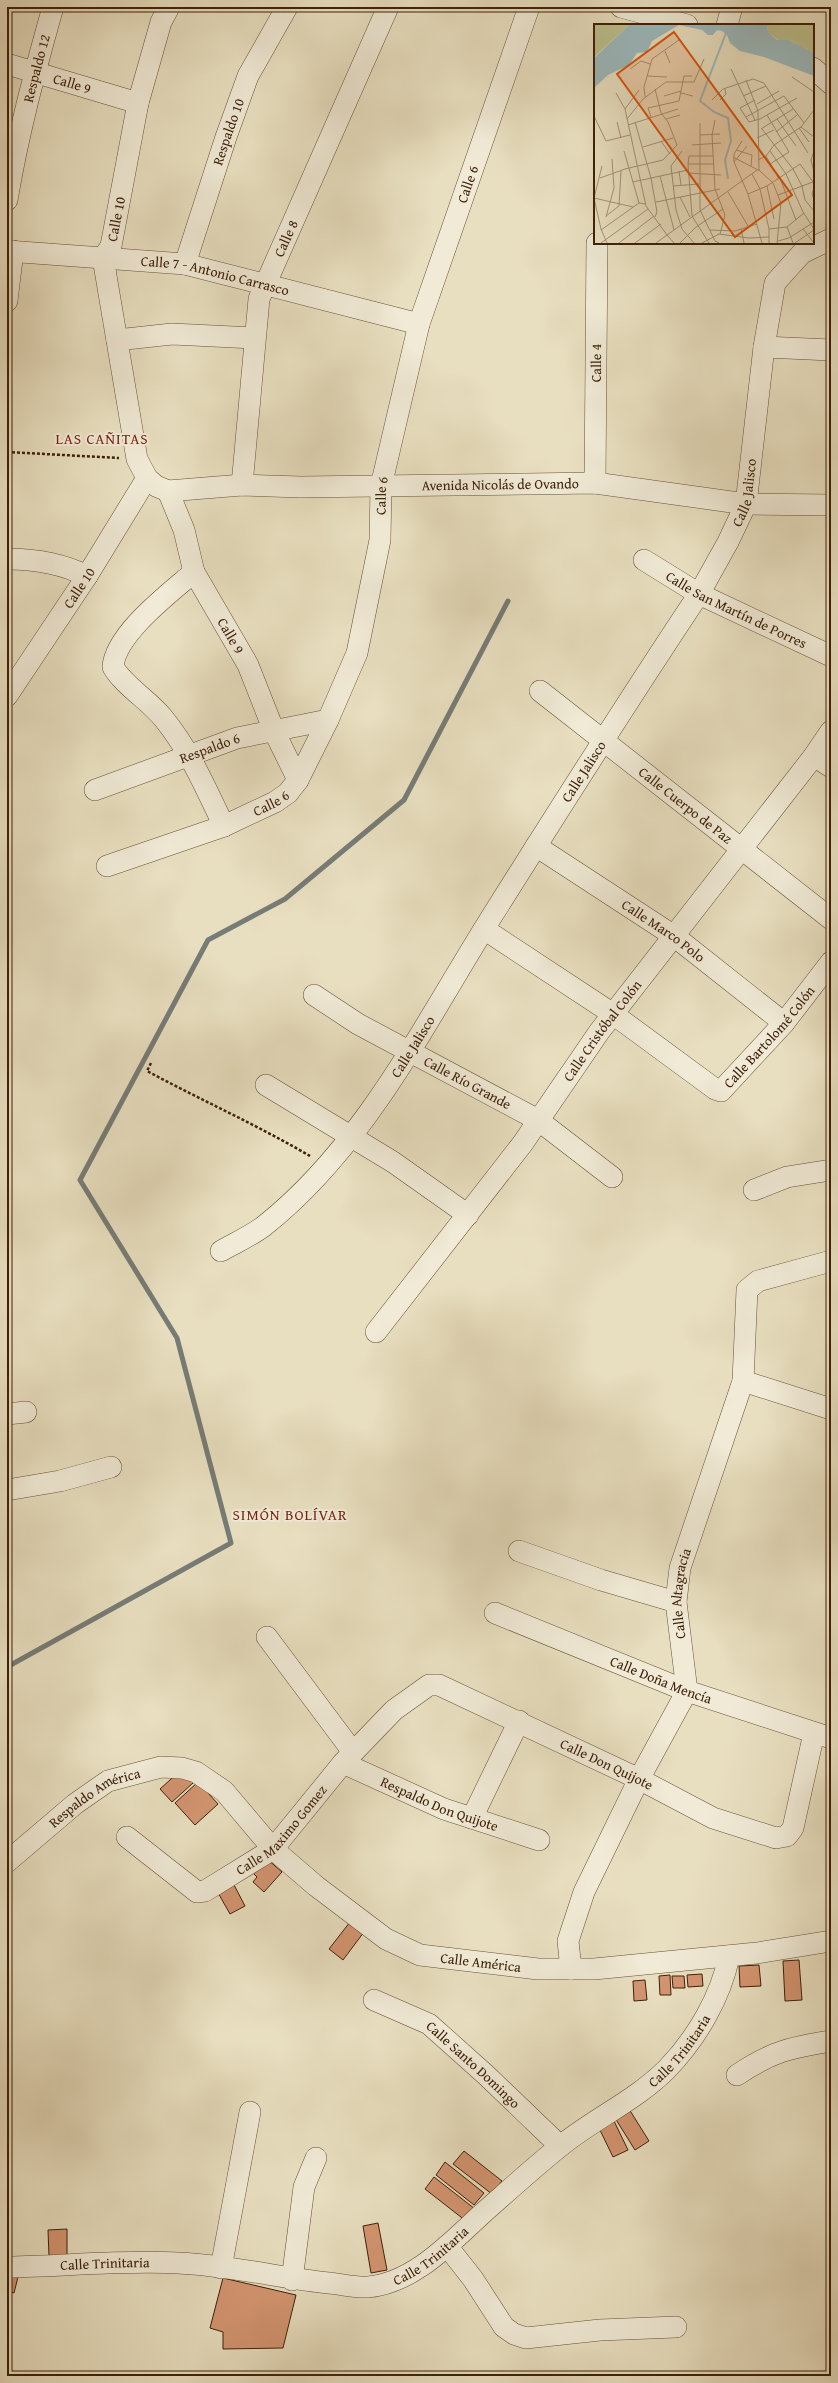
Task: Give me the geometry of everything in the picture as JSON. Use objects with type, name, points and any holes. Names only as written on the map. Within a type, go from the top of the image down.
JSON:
[{"type":"street","name":"Respaldo 12","points":[[7,200],[15,155],[35,72],[53,7]]},
{"type":"street","name":"Calle 10","points":[[168,7],[161,22],[138,103],[111,246],[103,258],[137,459],[147,478],[156,486],[168,491]]},
{"type":"street","name":"Respaldo 10","points":[[185,264],[226,137],[248,76],[287,7]]},
{"type":"street","name":"Calle 8","points":[[242,485],[254,338],[259,299],[264,284],[388,7]]},
{"type":"street","name":"Calle 6","points":[[107,866],[224,826],[275,802],[288,793],[298,780],[328,720],[357,653],[380,540],[381,486],[419,324],[529,7]]},
{"type":"street","points":[[727,24],[732,7]]},
{"type":"street","points":[[628,15],[681,24]]},
{"type":"street","name":"Calle 9","points":[[7,64],[138,103]]},
{"type":"street","points":[[814,69],[831,84]]},
{"type":"street","name":"Calle Jalisco","points":[[221,1251],[263,1227],[328,1166],[351,1137],[408,1052],[536,846],[699,594],[728,542],[746,504],[764,347],[778,278],[802,253],[831,239]]},
{"type":"street","name":"Calle 4","points":[[595,483],[597,244]]},
{"type":"street","name":"Calle 7 - Antonio Carrasco","points":[[10,251],[185,264],[419,324]]},
{"type":"street","points":[[7,302],[10,251]]},
{"type":"street","points":[[117,340],[172,334],[254,338]]},
{"type":"street","points":[[764,347],[831,350]]},
{"type":"street","name":"Calle 10","points":[[7,696],[87,576],[147,478]]},
{"type":"street","name":"Avenida Nicolás de Ovando","points":[[168,491],[242,485],[381,486],[595,483],[746,504],[831,505]]},
{"type":"street","name":"Calle 9","points":[[168,491],[184,530],[194,572],[248,666],[274,731],[298,780]]},
{"type":"street","points":[[7,559],[32,559],[52,562],[87,576]]},
{"type":"street","name":"Calle San Martín de Porres","points":[[644,560],[699,594],[831,656]]},
{"type":"street","points":[[194,572],[149,610],[117,650],[113,667],[118,675],[150,702],[190,756],[224,826]]},
{"type":"street","name":"Calle Cuerpo de Paz","points":[[540,691],[831,919]]},
{"type":"street","name":"Respaldo 6","points":[[95,790],[237,738],[328,720]]},
{"type":"street","name":"Calle Cristóbal Colón","points":[[376,1332],[468,1215],[613,1014],[743,849],[822,761],[831,731]]},
{"type":"street","name":"Calle Marco Polo","points":[[536,846],[674,936],[784,1023]]},
{"type":"street","name":"Calle Bartolomé Colón","points":[[484,929],[613,1014],[715,1089],[721,1091],[784,1023],[829,969]]},
{"type":"street","name":"Calle Río Grande","points":[[314,994],[358,1024],[538,1120],[612,1177]]},
{"type":"street","points":[[266,1085],[393,1162],[468,1215]]},
{"type":"street","points":[[754,1190],[787,1178],[831,1170]]},
{"type":"street","name":"Calle Altagracia","points":[[686,1691],[676,1602],[680,1568],[743,1381],[747,1290],[758,1281],[831,1261]]},
{"type":"street","points":[[743,1381],[831,1409]]},
{"type":"street","points":[[7,1490],[60,1481],[111,1467]]},
{"type":"street","points":[[519,1551],[601,1580],[676,1602]]},
{"type":"street","name":"Calle Doña Mencía","points":[[495,1613],[686,1691],[823,1736]]},
{"type":"street","points":[[267,1637],[348,1758]]},
{"type":"street","name":"Calle Don Quijote","points":[[419,1691],[429,1685],[439,1685],[519,1720],[639,1779],[713,1818],[776,1838],[787,1836],[793,1828],[823,1736]]},
{"type":"street","name":"Calle Maximo Gomez","points":[[127,1837],[197,1892],[202,1893],[273,1849],[348,1758],[394,1710],[419,1691]]},
{"type":"street","points":[[571,1969],[568,1941],[584,1892],[639,1779],[686,1691]]},
{"type":"street","points":[[472,1818],[519,1720]]},
{"type":"street","name":"Respaldo Don Quijote","points":[[348,1758],[444,1809],[539,1840]]},
{"type":"street","name":"Respaldo América","points":[[7,1862],[75,1804],[108,1781],[161,1767],[182,1768],[196,1772]]},
{"type":"street","name":"Calle América","points":[[196,1772],[224,1791],[273,1849],[316,1886],[386,1939],[420,1955],[538,1969],[594,1969],[729,1956],[831,1941]]},
{"type":"street","name":"Calle Trinitaria","points":[[9,2267],[179,2262],[292,2280],[367,2287],[394,2281],[416,2269],[447,2246],[560,2146],[634,2097],[667,2068],[693,2036],[713,2002],[724,1980],[729,1956]]},
{"type":"street","name":"Calle Santo Domingo","points":[[374,2000],[429,2024],[486,2075],[560,2146]]},
{"type":"street","points":[[737,2075],[760,2060],[778,2051],[831,2041]]},
{"type":"street","points":[[221,2268],[250,2112]]},
{"type":"street","points":[[292,2280],[304,2188],[316,2158]]},
{"type":"street","points":[[447,2246],[473,2279],[504,2327],[514,2334],[526,2338],[600,2330],[676,2327]]},
{"type":"path","points":[[7,452],[137,459]]},
{"type":"path","points":[[151,1063],[147,1071],[196,1097],[257,1125],[328,1166]]},
{"type":"building","points":[[181,1770],[193,1783],[172,1802],[160,1789]]},
{"type":"building","points":[[198,1782],[218,1804],[195,1825],[175,1803]]},
{"type":"building","points":[[267,1859],[282,1872],[264,1892],[253,1882],[257,1877],[250,1870]]},
{"type":"building","points":[[233,1883],[245,1906],[230,1914],[217,1891]]},
{"type":"building","points":[[350,1922],[364,1932],[343,1960],[329,1949]]},
{"type":"building","points":[[799,1960],[802,2000],[785,2001],[783,1961]]},
{"type":"building","points":[[759,1965],[761,1986],[740,1987],[739,1966]]},
{"type":"building","points":[[702,1974],[703,1986],[688,1987],[687,1975]]},
{"type":"building","points":[[670,1975],[671,1995],[660,1995],[659,1976]]},
{"type":"building","points":[[672,1976],[684,1976],[685,1988],[673,1988]]},
{"type":"building","points":[[645,1980],[647,2000],[634,2001],[633,1981]]},
{"type":"building","points":[[629,2109],[649,2141],[635,2150],[615,2118]]},
{"type":"building","points":[[614,2121],[628,2150],[613,2157],[599,2128]]},
{"type":"building","points":[[464,2151],[502,2181],[492,2194],[453,2164]]},
{"type":"building","points":[[445,2162],[484,2193],[474,2205],[436,2175]]},
{"type":"building","points":[[434,2177],[475,2209],[466,2221],[425,2189]]},
{"type":"building","points":[[378,2223],[387,2270],[371,2273],[363,2226]]},
{"type":"building","points":[[67,2229],[67,2256],[49,2256],[48,2230]]},
{"type":"building","points":[[7,2275],[18,2277],[14,2293],[7,2291]]},
{"type":"building","points":[[223,2278],[296,2295],[283,2348],[223,2349],[223,2332],[210,2328]]},
{"type":"waterway","points":[[7,1667],[231,1543],[177,1338],[80,1180],[208,940],[285,899],[404,800],[508,601]]},
{"type":"district","name":"LAS CAÑITAS","points":[[102,438]]},
{"type":"district","name":"SIMÓN BOLÍVAR","points":[[290,1514]]}]
